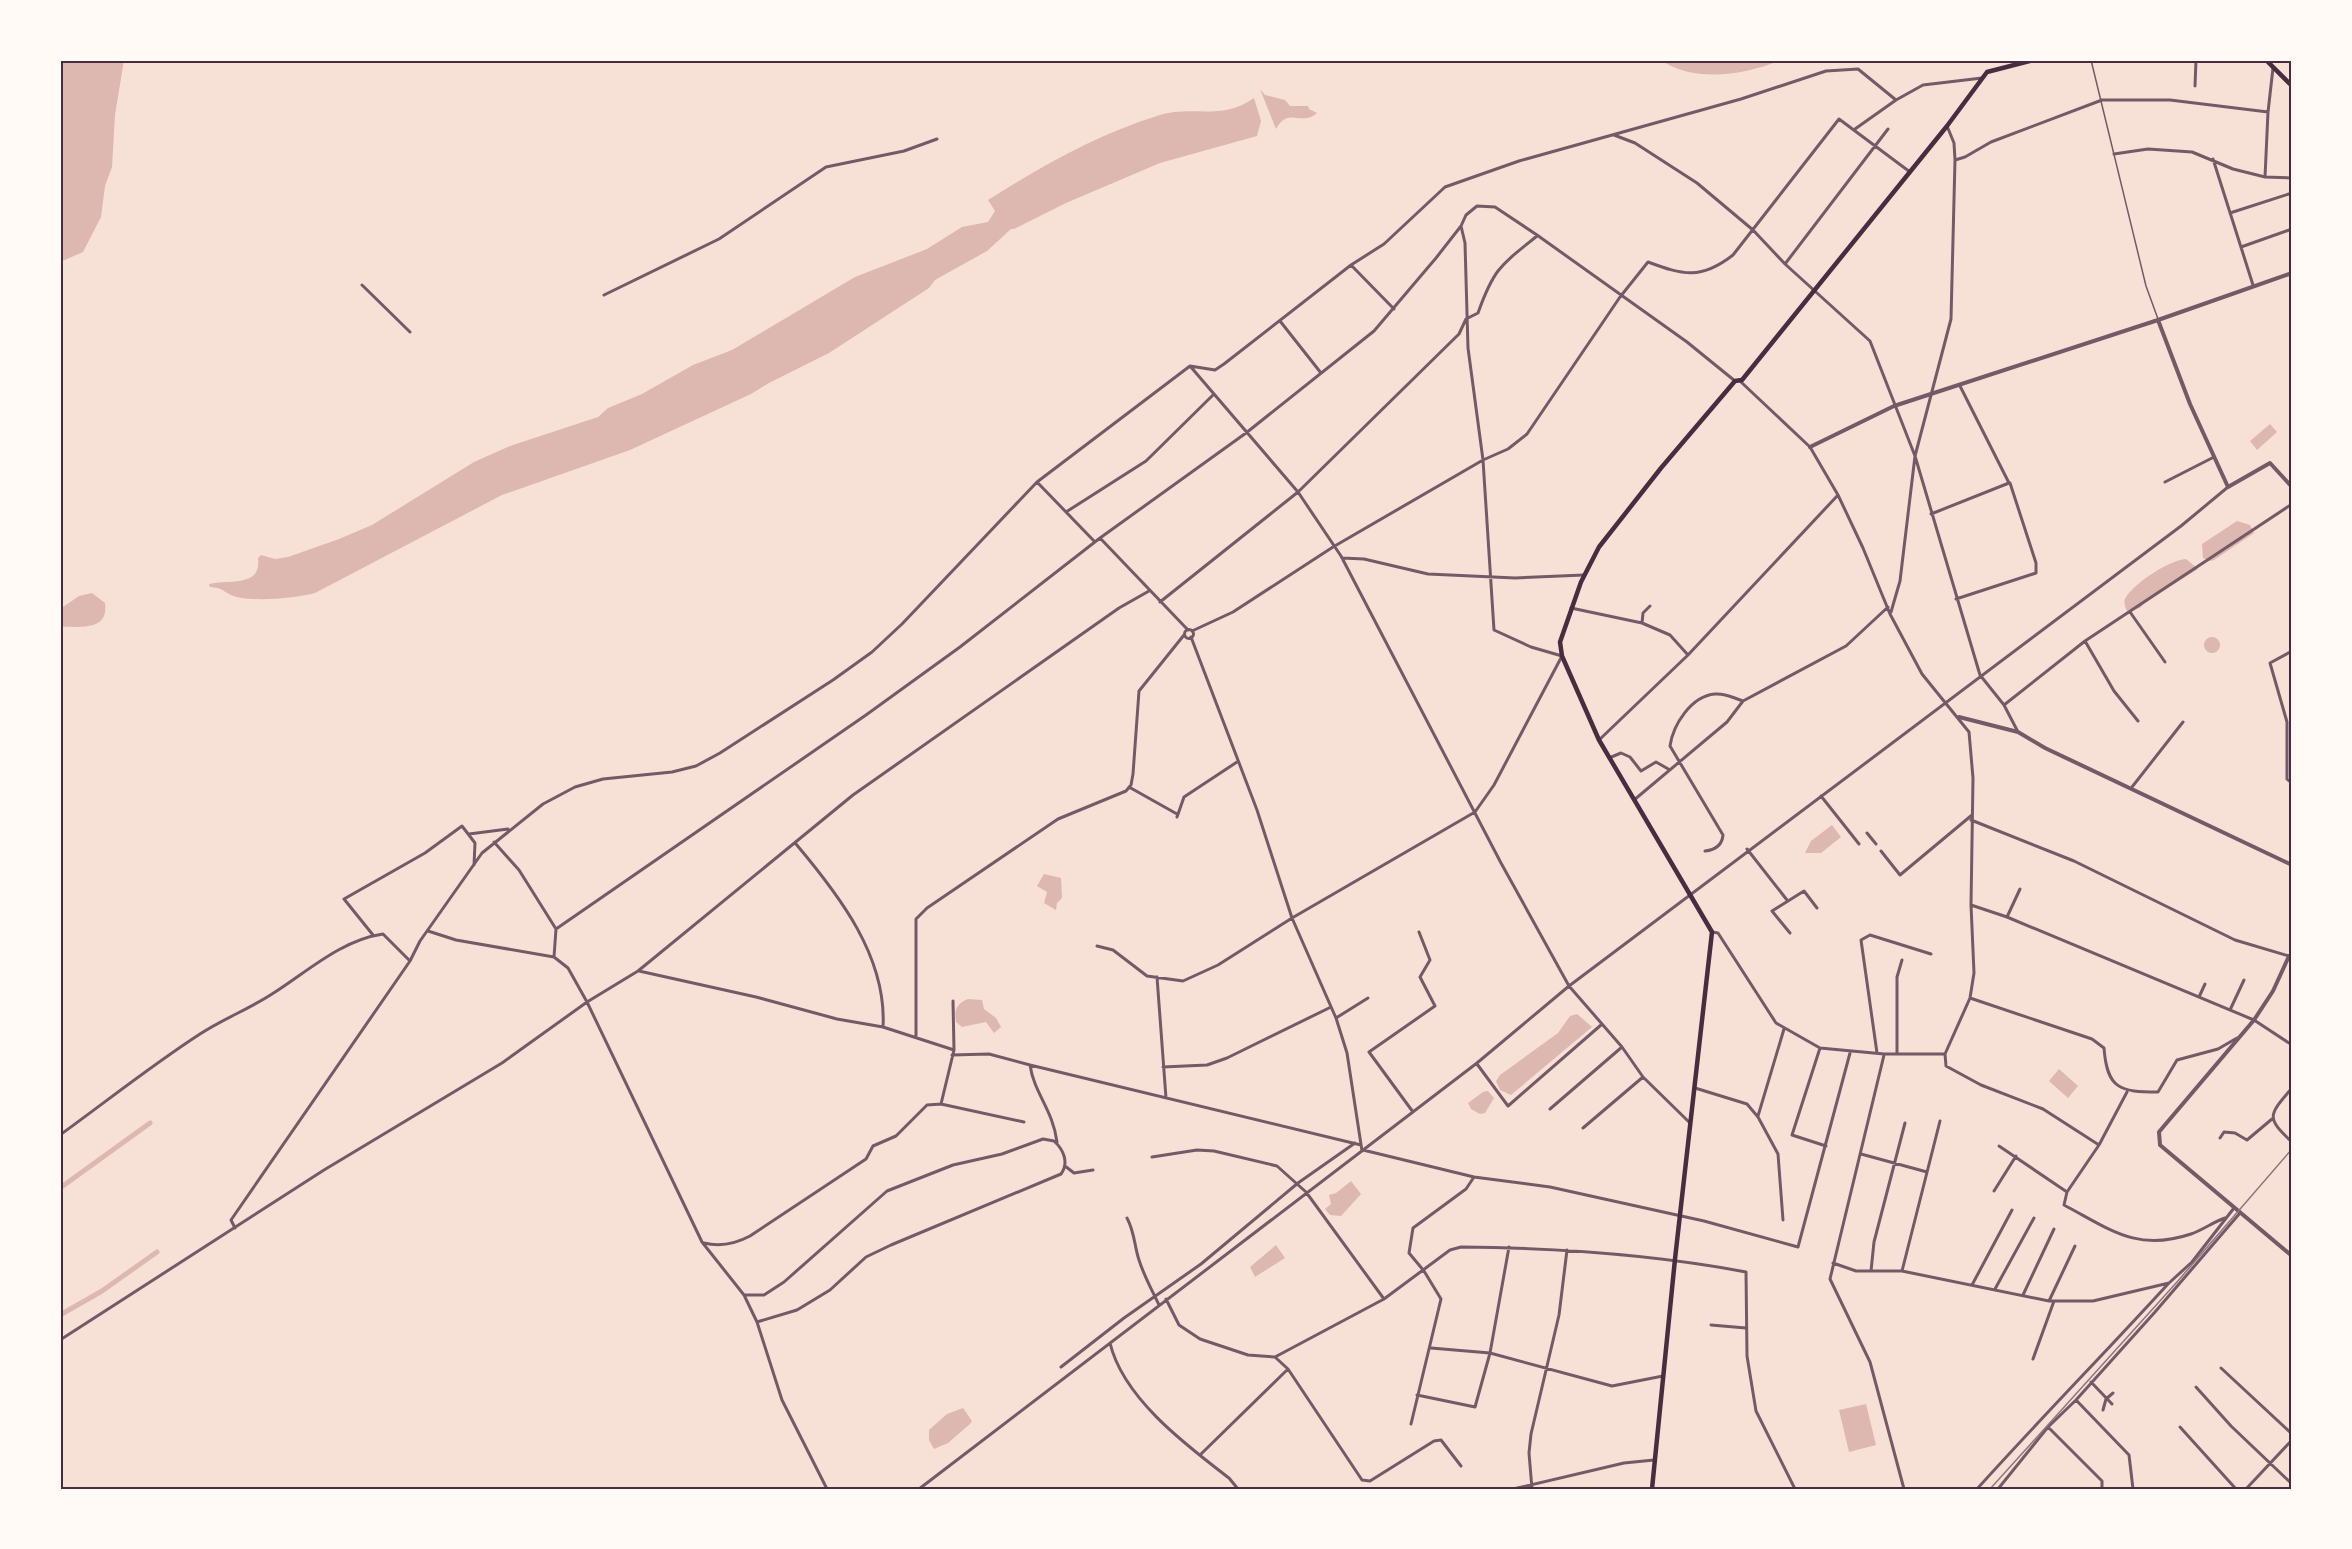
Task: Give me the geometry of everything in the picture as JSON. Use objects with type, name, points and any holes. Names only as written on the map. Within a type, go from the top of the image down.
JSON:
[{"type":"main road","points":[[1652,1489],[1675,1258],[1712,932],[1599,740],[1562,656],[1560,642],[1584,575],[1599,547],[1661,468],[1815,290],[1947,126],[1987,72],[2034,60]]},
{"type":"main road","points":[[2266,60],[2292,86]]},
{"type":"street","points":[[2195,86],[2196,60]]},
{"type":"street","points":[[2265,177],[2273,68]]},
{"type":"street","points":[[236,1228],[231,1220],[410,961],[428,930],[494,842],[543,804],[575,787],[603,779],[672,772],[696,766],[795,705],[872,652],[902,624],[1037,482],[1190,366],[1215,370],[1351,265],[1384,244],[1445,187],[1519,161],[1741,99],[1826,71],[1858,69],[1896,100]]},
{"type":"street","points":[[1855,129],[1896,100],[1923,85],[1983,78]]},
{"type":"street","points":[[1955,160],[1991,142],[2102,100],[2170,100],[2268,112]]},
{"type":"street","points":[[916,1037],[916,919],[920,913],[1058,819],[1126,791],[1133,774],[1139,691],[1184,635],[1233,612],[1333,547],[1483,460],[1508,449],[1527,434],[1620,297],[1648,261],[1678,273],[1706,271],[1733,255],[1839,119],[1910,172]]},
{"type":"street","points":[[1890,614],[1895,600],[1915,456],[1951,319],[1955,160],[1954,143],[1947,126]]},
{"type":"street","points":[[1785,264],[1888,129]]},
{"type":"street","points":[[1612,134],[1667,162],[1752,230],[1785,264],[1870,340],[1915,456],[1980,675],[2004,705],[2018,732]]},
{"type":"street","points":[[604,296],[719,239],[826,167],[904,151],[936,139]]},
{"type":"street","points":[[2114,154],[2170,149],[2192,152],[2233,169],[2265,177],[2292,178]]},
{"type":"street","points":[[2212,159],[2253,285]]},
{"type":"street","points":[[2230,213],[2292,193]]},
{"type":"street","points":[[556,929],[866,715],[960,647],[1100,538],[1246,433],[1374,331],[1461,226],[1466,215],[1477,206],[1495,207],[1687,342],[1738,381],[1810,447],[1838,495],[1889,606],[1890,614],[1922,674],[1943,703],[1959,717],[1969,732],[1972,754],[1971,905],[1974,973],[1970,998],[1945,1054],[1946,1065],[1982,1085],[2043,1109],[2099,1145]]},
{"type":"street","points":[[1096,946],[1113,950],[1146,976],[1183,981],[1218,965],[1292,918],[1475,812],[1494,785],[1562,656],[1531,647],[1494,630],[1483,460],[1466,319],[1465,243],[1461,226]]},
{"type":"street","points":[[2241,247],[2292,229]]},
{"type":"street","points":[[1160,602],[1298,492],[1459,334],[1466,319],[1478,313],[1489,282],[1497,269],[1537,235]]},
{"type":"street","points":[[1351,265],[1394,309]]},
{"type":"street","points":[[1810,447],[1894,406],[2158,320],[2292,273]]},
{"type":"street","points":[[362,285],[410,332]]},
{"type":"street","points":[[2158,320],[2190,404],[2228,487]]},
{"type":"street","points":[[1280,321],[1321,373]]},
{"type":"street","points":[[1190,366],[1298,492],[1341,556],[1569,986],[1622,1047],[1643,1077],[1690,1123]]},
{"type":"street","points":[[1956,599],[2036,573],[2036,563],[2009,483],[1960,386]]},
{"type":"street","points":[[1066,512],[1146,461],[1213,395]]},
{"type":"street","points":[[2165,482],[2215,457]]},
{"type":"street","points":[[919,1489],[1477,1064],[1569,986],[1690,896],[1747,849],[2181,526],[2228,487],[2266,464],[2274,466],[2292,486]]},
{"type":"street","points":[[1037,482],[1095,542]]},
{"type":"street","points":[[1931,514],[2009,483]]},
{"type":"street","points":[[1599,740],[1688,655],[1838,495]]},
{"type":"street","points":[[2004,705],[2085,641],[2292,504]]},
{"type":"street","points":[[1100,538],[1149,591],[1195,634],[1188,639],[1184,635]]},
{"type":"street","points":[[1341,556],[1428,574],[1515,578],[1584,575]]},
{"type":"street","points":[[60,1340],[412,1115],[502,1064],[587,1002],[638,971],[874,780],[1119,608],[1149,591]]},
{"type":"street","points":[[1634,800],[1726,722],[1743,700],[1846,646],[1895,600]]},
{"type":"street","points":[[1642,623],[1642,613],[1650,606]]},
{"type":"street","points":[[1572,608],[1642,623],[1670,635],[1688,655]]},
{"type":"street","points":[[2130,612],[2165,662]]},
{"type":"street","points":[[1191,637],[1257,810],[1292,918],[1336,1018],[1347,1053],[1362,1150]]},
{"type":"street","points":[[2085,641],[2114,691],[2138,721]]},
{"type":"street","points":[[2292,651],[2270,663],[2287,722],[2290,745],[2287,779],[2292,783]]},
{"type":"street","points":[[1705,851],[1718,847],[1723,835],[1670,746],[1672,734],[1682,716],[1699,700],[1717,694],[1743,700]]},
{"type":"street","points":[[1959,717],[2018,732],[2044,748],[2132,787],[2292,865]]},
{"type":"street","points":[[2287,722],[2292,720]]},
{"type":"street","points":[[2132,787],[2183,722]]},
{"type":"street","points":[[1609,758],[1621,753],[1630,757],[1641,771],[1656,762],[1670,770]]},
{"type":"street","points":[[1129,787],[1178,816],[1184,797],[1237,762]]},
{"type":"street","points":[[1820,796],[1859,844]]},
{"type":"street","points":[[1881,851],[1900,875],[1972,815]]},
{"type":"street","points":[[1971,820],[2074,861],[2235,940],[2290,957],[2254,1020],[2164,1126],[2158,1138],[2160,1145],[2292,1256]]},
{"type":"street","points":[[373,935],[344,899],[425,853],[462,826],[475,843],[474,866]]},
{"type":"street","points":[[469,834],[511,828]]},
{"type":"street","points":[[1868,833],[1876,844]]},
{"type":"street","points":[[494,842],[519,870],[556,929],[554,957]]},
{"type":"street","points":[[795,844],[854,924],[875,967],[883,1000],[883,1027]]},
{"type":"street","points":[[1747,849],[1787,900]]},
{"type":"street","points":[[2007,917],[2020,889]]},
{"type":"street","points":[[1790,933],[1772,911],[1804,891],[1817,908]]},
{"type":"street","points":[[1971,905],[2007,917],[2254,1020],[2292,1045]]},
{"type":"street","points":[[428,930],[456,940],[554,957],[568,968],[587,1002],[702,1242],[744,1295],[757,1322],[782,1400],[826,1489]]},
{"type":"street","points":[[1413,1112],[1369,1052],[1436,1006],[1420,977],[1430,960],[1419,932]]},
{"type":"street","points":[[1712,932],[1718,933],[1776,1023],[1820,1048],[1850,1053],[1945,1054]]},
{"type":"street","points":[[60,1135],[145,1070],[204,1032],[245,1012],[326,957],[373,935],[383,934],[410,961]]},
{"type":"street","points":[[1877,1053],[1861,940],[1870,935],[1931,954]]},
{"type":"street","points":[[1897,1054],[1897,977],[1902,960]]},
{"type":"street","points":[[638,971],[756,997],[837,1019],[883,1027],[953,1052],[989,1054],[1361,1145]]},
{"type":"street","points":[[1157,977],[1167,1098]]},
{"type":"street","points":[[2230,1010],[2244,980]]},
{"type":"street","points":[[2199,997],[2205,984]]},
{"type":"street","points":[[1336,1018],[1368,998]]},
{"type":"street","points":[[1970,998],[2092,1039],[2104,1048],[2105,1064],[2111,1077],[2119,1087],[2127,1092],[2158,1092],[2177,1060],[2218,1049],[2241,1036]]},
{"type":"street","points":[[941,1104],[953,1052],[953,1001]]},
{"type":"street","points":[[1164,1067],[1207,1065],[1227,1058],[1331,1007]]},
{"type":"street","points":[[1477,1064],[1508,1106],[1601,1024]]},
{"type":"street","points":[[1758,1117],[1784,1029]]},
{"type":"street","points":[[1550,1109],[1622,1047]]},
{"type":"street","points":[[1820,1048],[1792,1135],[1826,1146]]},
{"type":"street","points":[[1362,1150],[1474,1177],[1550,1187],[1798,1247],[1850,1053]]},
{"type":"street","points":[[1884,1054],[1830,1279],[1870,1362],[1904,1489]]},
{"type":"street","points":[[1030,1065],[1032,1077],[1054,1121],[1057,1144]]},
{"type":"street","points":[[1583,1128],[1643,1077]]},
{"type":"street","points":[[1695,1088],[1747,1104],[1758,1117],[1778,1154],[1783,1220]]},
{"type":"street","points":[[2292,1088],[2274,1109],[2272,1119],[2274,1125],[2292,1142]]},
{"type":"street","points":[[2127,1092],[2099,1145],[2067,1192],[2064,1205],[2103,1227],[2142,1241],[2155,1242],[2176,1239],[2206,1229],[2237,1211]]},
{"type":"street","points":[[702,1242],[716,1246],[738,1242],[750,1236],[866,1159],[873,1146],[896,1136],[922,1107],[941,1104],[1024,1122]]},
{"type":"street","points":[[2220,1138],[2224,1132],[2235,1132],[2247,1140],[2272,1119]]},
{"type":"street","points":[[1902,1271],[1940,1121]]},
{"type":"street","points":[[1870,1271],[1874,1242],[1905,1123]]},
{"type":"street","points":[[744,1295],[764,1295],[784,1281],[887,1191],[953,1165],[1002,1154],[1043,1139],[1050,1139],[1063,1152],[1065,1166],[1061,1174],[866,1257],[830,1290],[797,1310],[757,1322]]},
{"type":"street","points":[[1061,1367],[1155,1295],[1201,1264],[1298,1183],[1355,1143]]},
{"type":"street","points":[[1999,1146],[2067,1192]]},
{"type":"street","points":[[1152,1157],[1197,1150],[1234,1154],[1277,1166],[1306,1192],[1384,1299]]},
{"type":"street","points":[[1860,1154],[1926,1172]]},
{"type":"street","points":[[1994,1191],[2016,1156]]},
{"type":"street","points":[[1065,1166],[1074,1173],[1093,1170]]},
{"type":"street","points":[[1411,1424],[1441,1299],[1424,1271],[1409,1254],[1413,1228],[1466,1189],[1474,1177]]},
{"type":"street","points":[[1972,1285],[2012,1210]]},
{"type":"street","points":[[1998,1489],[2048,1427],[2076,1400],[2182,1281],[2237,1211]]},
{"type":"street","points":[[1127,1218],[1135,1232],[1138,1256],[1146,1281],[1160,1305]]},
{"type":"street","points":[[1995,1289],[2034,1218]]},
{"type":"street","points":[[1977,1489],[2048,1410],[2103,1357],[2169,1283],[2192,1262],[2218,1232],[2224,1218]]},
{"type":"street","points":[[2023,1295],[2054,1229]]},
{"type":"street","points":[[2049,1301],[2075,1246]]},
{"type":"street","points":[[1166,1299],[1179,1325],[1200,1339],[1248,1355],[1275,1357],[1384,1299],[1450,1250],[1509,1247],[1675,1258],[1746,1272],[1747,1356],[1756,1412],[1795,1489]]},
{"type":"street","points":[[1417,1395],[1475,1407],[1490,1353],[1509,1247]]},
{"type":"street","points":[[1532,1487],[1531,1434],[1544,1369],[1559,1315],[1567,1250]]},
{"type":"street","points":[[1833,1263],[1856,1271],[1902,1271],[2049,1301],[2093,1301],[2169,1283]]},
{"type":"street","points":[[2033,1359],[2054,1301]]},
{"type":"street","points":[[1711,1325],[1746,1328]]},
{"type":"street","points":[[1110,1343],[1113,1358],[1158,1419],[1238,1489]]},
{"type":"street","points":[[1431,1348],[1490,1353],[1612,1386],[1664,1376]]},
{"type":"street","points":[[1275,1357],[1288,1369],[1362,1480],[1370,1481],[1434,1441],[1441,1440],[1461,1466]]},
{"type":"street","points":[[2221,1368],[2292,1434]]},
{"type":"street","points":[[1200,1455],[1288,1369]]},
{"type":"street","points":[[2091,1382],[2112,1404]]},
{"type":"street","points":[[2196,1388],[2231,1426],[2292,1484]]},
{"type":"street","points":[[2103,1410],[2106,1399],[2113,1393]]},
{"type":"street","points":[[2076,1400],[2129,1455],[2133,1489]]},
{"type":"street","points":[[2048,1427],[2102,1481],[2103,1489]]},
{"type":"street","points":[[2180,1427],[2236,1489]]},
{"type":"street","points":[[2246,1489],[2292,1440]]},
{"type":"street","points":[[1513,1489],[1532,1487],[1624,1462],[1654,1460]]},
{"type":"lane","points":[[2091,60],[2146,286],[2158,320]]},
{"type":"shaded area","points":[[60,60],[124,60],[115,115],[112,167],[105,186],[101,217],[83,252],[60,262]]},
{"type":"shaded area","points":[[1661,60],[1781,60],[1737,72],[1705,74],[1689,72]]},
{"type":"shaded area","points":[[1260,89],[1265,95],[1285,100],[1290,106],[1308,106],[1317,113],[1306,118],[1285,119],[1276,129]]},
{"type":"shaded area","points":[[1254,98],[1261,121],[1257,136],[1160,163],[1011,229],[987,251],[935,280],[929,288],[829,353],[751,394],[630,450],[502,495],[315,593],[297,597],[249,599],[210,587],[209,584],[249,578],[255,574],[258,568],[258,558],[261,555],[275,559],[288,557],[372,525],[474,462],[510,446],[598,417],[608,408],[642,394],[693,365],[732,350],[855,277],[927,249],[962,227],[988,222],[995,211],[988,200],[1028,175],[1091,142],[1157,116],[1229,109]]},
{"type":"shaded area","points":[[2270,424],[2277,432],[2257,450],[2250,441]]},
{"type":"shaded area","points":[[2237,521],[2250,525],[2254,533],[2214,560],[2203,558],[2202,544]]},
{"type":"shaded area","points":[[2186,559],[2198,569],[2145,602],[2140,608],[2127,611],[2125,599],[2130,591],[2153,573],[2171,563]]},
{"type":"shaded area","points":[[92,593],[105,603],[102,619],[91,626],[60,627],[60,609],[79,596]]},
{"type":"shaded area","points":[[2209,637],[2215,637],[2220,645],[2218,651],[2209,653],[2204,648],[2204,642]]},
{"type":"shaded area","points":[[1832,825],[1841,837],[1821,853],[1805,853],[1811,841]]},
{"type":"shaded area","points":[[1044,874],[1061,878],[1062,898],[1057,903],[1056,910],[1044,903],[1047,892],[1037,886]]},
{"type":"shaded area","points":[[968,999],[982,1000],[984,1009],[996,1018],[1001,1027],[994,1033],[986,1022],[962,1027],[956,1022],[957,1008]]},
{"type":"shaded area","points":[[1577,1014],[1592,1027],[1511,1095],[1500,1090],[1496,1081],[1500,1075],[1558,1033],[1570,1016]]},
{"type":"shaded area","points":[[2059,1069],[2078,1086],[2068,1098],[2049,1081]]},
{"type":"shaded area","points":[[1488,1091],[1494,1098],[1485,1113],[1480,1114],[1471,1109],[1468,1103]]},
{"type":"shaded area","points":[[1351,1181],[1361,1194],[1341,1216],[1330,1215],[1325,1209],[1331,1204],[1329,1195],[1336,1193]]},
{"type":"shaded area","points":[[1276,1245],[1285,1258],[1255,1277],[1250,1267]]},
{"type":"shaded area","points":[[1866,1404],[1876,1445],[1849,1452],[1839,1410]]},
{"type":"shaded area","points":[[963,1408],[972,1421],[970,1424],[948,1443],[934,1449],[929,1440],[929,1430],[947,1414]]},
{"type":"waterway","points":[[60,1188],[150,1123]]},
{"type":"waterway","points":[[60,1315],[102,1291],[157,1252]]},
{"type":"railway","points":[[1990,1489],[2177,1282],[2292,1149]]}]
